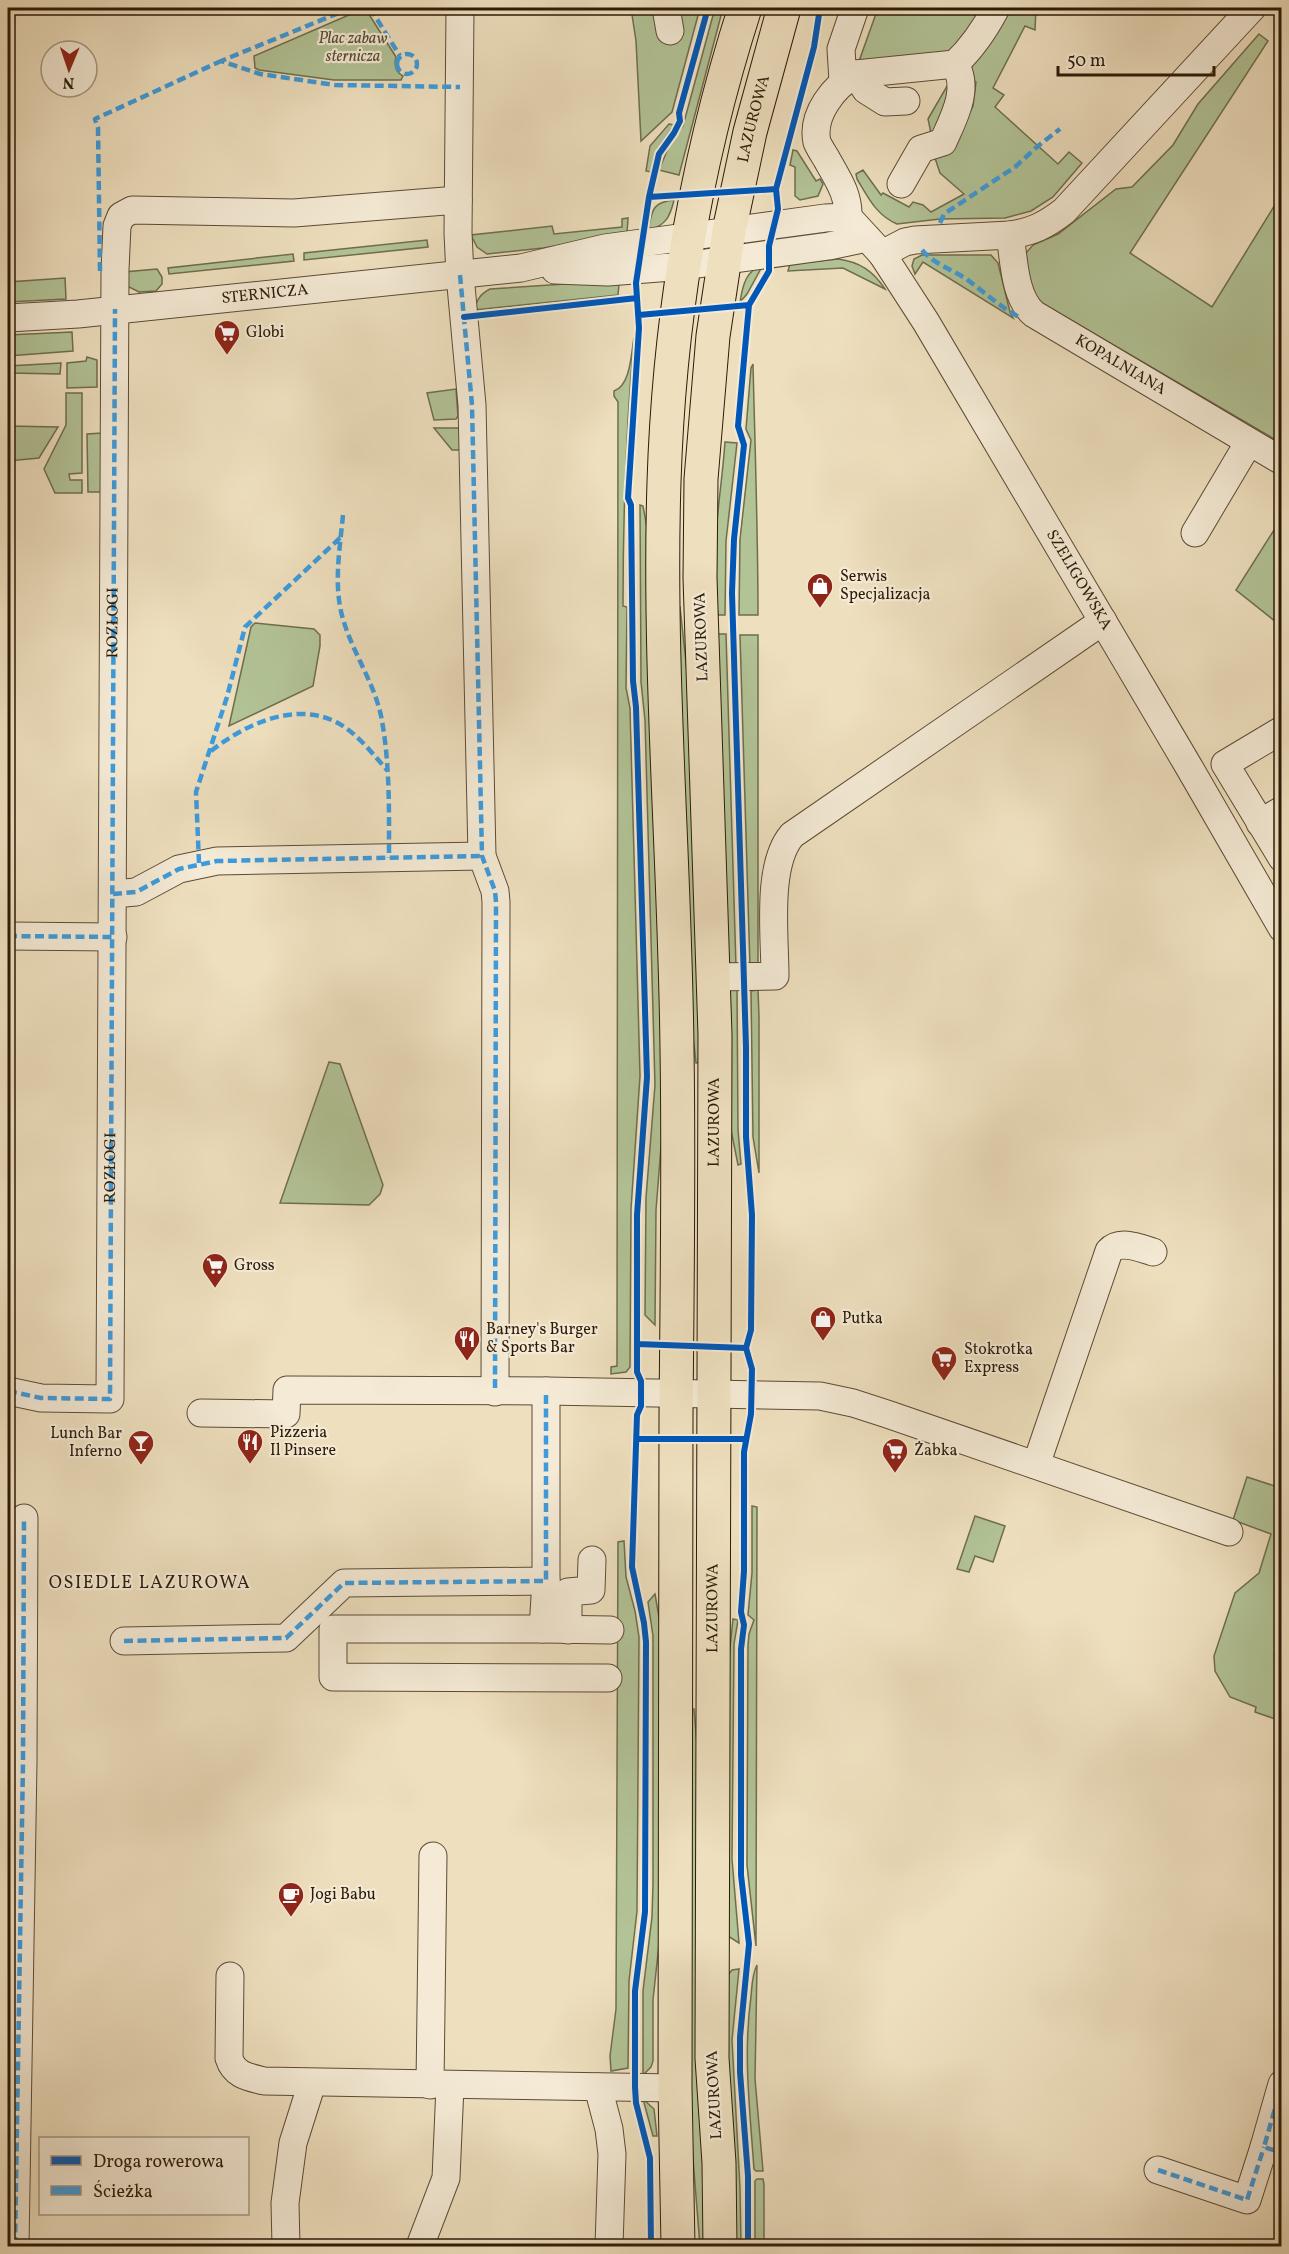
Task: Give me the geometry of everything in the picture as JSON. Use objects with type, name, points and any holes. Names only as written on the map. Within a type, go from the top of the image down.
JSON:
[{"type":"main road","points":[[678,2247],[675,2088],[677,1035],[663,558],[667,426],[687,251],[708,144],[745,8]]},
{"type":"main road","name":"LAZUROWA","points":[[720,2247],[719,2163],[712,2058],[715,1394],[713,978],[700,530],[707,403],[727,245],[750,132],[784,8]]},
{"type":"street","points":[[460,8],[459,275],[472,405],[482,856],[495,891],[496,902],[495,1392]]},
{"type":"street","points":[[855,8],[841,49],[840,66],[849,77],[885,102],[906,101]]},
{"type":"street","points":[[687,251],[727,245],[825,218],[848,217],[847,196],[818,143],[817,135],[821,111],[834,90],[849,77],[955,64],[987,26],[996,8]]},
{"type":"street","points":[[727,245],[874,246],[915,240],[1010,235],[1045,226],[1064,211],[1252,8]]},
{"type":"street","points":[[901,184],[921,149],[943,141],[962,91],[960,73],[955,64]]},
{"type":"street","name":"ROZŁOGI","points":[[8,1391],[41,1398],[110,1399],[117,226],[121,216],[132,210],[294,213],[458,200]]},
{"type":"street","name":"SZELIGOWSKA","points":[[848,217],[874,246],[926,322],[1281,928]]},
{"type":"street","name":"KOPALNIANA","points":[[1010,235],[1020,288],[1027,306],[1034,314],[1281,461]]},
{"type":"street","name":"STERNICZA","points":[[8,318],[78,314],[521,268],[606,248],[687,251]]},
{"type":"street","points":[[1195,533],[1249,442]]},
{"type":"street","points":[[713,978],[776,975],[777,862],[784,844],[792,835],[1103,621]]},
{"type":"street","points":[[1281,730],[1225,764],[1271,816],[1281,858]]},
{"type":"street","points":[[113,894],[136,892],[179,869],[217,861],[482,856]]},
{"type":"street","points":[[8,936],[113,937]]},
{"type":"street","points":[[1036,1465],[1109,1251],[1116,1246],[1128,1245],[1153,1252]]},
{"type":"street","points":[[201,1413],[286,1414],[287,1390],[546,1391],[820,1396],[853,1404],[1229,1532]]},
{"type":"street","points":[[546,1391],[546,1581],[555,1630]]},
{"type":"street","points":[[13,2236],[23,1762],[24,1518]]},
{"type":"street","points":[[555,1630],[568,1592],[591,1590],[592,1560]]},
{"type":"street","points":[[124,1641],[286,1638],[344,1583],[546,1581]]},
{"type":"street","points":[[608,1678],[333,1677],[333,1629],[610,1630]]},
{"type":"street","points":[[420,2247],[446,2178],[440,2085],[433,1856]]},
{"type":"street","points":[[230,1976],[229,2058],[231,2067],[239,2074],[264,2081],[675,2088]]},
{"type":"street","points":[[286,2247],[285,2203],[293,2143],[312,2083]]},
{"type":"street","points":[[1158,2170],[1247,2200],[1273,2150],[1281,2085]]},
{"type":"street","points":[[598,2087],[609,2129],[612,2154],[609,2247]]},
{"type":"green space","name":"Plac zabaw sternicza","points":[[365,8],[396,57],[396,68],[403,76],[401,80],[334,80],[255,68],[254,56]]},
{"type":"green space","points":[[631,8],[700,8],[672,112],[641,141],[636,41]]},
{"type":"green space","points":[[715,8],[723,8],[679,175],[659,170],[669,146],[683,126]]},
{"type":"green space","points":[[878,8],[982,8],[962,44],[948,58],[858,64]]},
{"type":"green space","points":[[1006,8],[1036,8],[1035,30],[1025,26],[993,88],[1004,95],[995,107],[1058,164],[1069,152],[1082,163],[1053,197],[1031,211],[1005,218],[940,219],[897,224],[883,216],[873,205],[856,174],[863,170],[881,195],[883,193],[909,207],[913,202],[923,205],[931,212],[964,194],[940,173],[934,155],[950,151],[973,106],[976,82],[966,75],[967,63]]},
{"type":"green space","points":[[1259,34],[1268,41],[1130,253],[1212,307],[1281,195],[1281,443],[1040,302],[1030,294],[1026,253],[1033,245],[1058,234],[1116,189],[1132,187],[1173,145],[1198,104]]},
{"type":"green space","points":[[954,74],[955,96],[932,138],[928,119]]},
{"type":"green space","points":[[669,124],[674,125],[658,148],[651,172],[646,171],[650,146]]},
{"type":"green space","points":[[793,150],[797,151],[816,181],[820,179],[823,184],[818,196],[800,200],[795,196],[795,167],[790,165]]},
{"type":"green space","points":[[674,200],[666,220],[648,231],[654,209],[661,203]]},
{"type":"green space","points":[[628,218],[627,234],[543,248],[487,254],[477,247],[471,235],[552,226],[554,234],[622,227],[622,219]]},
{"type":"green space","points":[[427,240],[428,247],[304,260],[304,253]]},
{"type":"green space","points":[[293,254],[294,261],[169,274],[168,268]]},
{"type":"green space","points":[[922,255],[991,255],[998,263],[1013,318],[923,262],[915,274],[912,266],[914,259]]},
{"type":"green space","points":[[838,259],[853,262],[865,268],[885,289],[843,268],[788,271],[790,264]]},
{"type":"green space","points":[[764,263],[740,302],[742,289],[749,274]]},
{"type":"green space","points":[[157,269],[162,277],[162,284],[156,291],[139,292],[127,286],[124,272]]},
{"type":"green space","points":[[65,278],[66,299],[8,302],[8,282]]},
{"type":"green space","points":[[565,284],[619,284],[618,295],[474,310],[479,298],[490,289]]},
{"type":"green space","points":[[72,332],[73,351],[8,356],[8,335]]},
{"type":"green space","points":[[634,338],[626,472],[623,606],[627,607],[626,688],[630,708],[640,1076],[631,1209],[630,1367],[626,1372],[611,1374],[611,1367],[617,1366],[618,402],[614,391],[620,388],[627,376]]},
{"type":"green space","points":[[87,357],[97,360],[97,387],[67,388],[67,363],[86,361]]},
{"type":"green space","points":[[61,363],[60,374],[8,373],[8,366]]},
{"type":"green space","points":[[753,364],[758,615],[739,615],[740,539],[751,440],[746,429]]},
{"type":"green space","points":[[456,389],[458,416],[456,419],[434,420],[427,393]]},
{"type":"green space","points":[[66,393],[82,393],[82,473],[69,474],[70,480],[82,480],[82,493],[55,493],[44,469],[66,425]]},
{"type":"green space","points":[[8,426],[58,427],[39,458],[8,461]]},
{"type":"green space","points":[[434,428],[467,428],[468,450],[452,450]]},
{"type":"green space","points":[[102,433],[102,492],[88,492],[87,434]]},
{"type":"green space","points":[[725,442],[737,443],[726,541],[725,615],[718,615],[714,572]]},
{"type":"green space","points":[[640,505],[643,506],[648,533],[664,1110],[656,1210],[655,1325],[645,1315],[646,1198],[655,1085],[645,720],[641,682]]},
{"type":"green space","points":[[1281,519],[1282,625],[1281,626],[1236,590]]},
{"type":"green space","points":[[680,607],[691,708],[702,1062],[696,1063],[692,1027],[677,608]]},
{"type":"green space","points":[[255,623],[314,629],[320,635],[313,686],[229,726],[251,627]]},
{"type":"green space","points":[[717,634],[726,634],[736,967],[726,967]]},
{"type":"green space","points":[[740,635],[758,635],[758,966],[750,967]]},
{"type":"green space","points":[[727,986],[737,986],[738,1130],[741,1164],[738,1165],[731,1130]]},
{"type":"green space","points":[[758,990],[759,1173],[753,1137],[751,991]]},
{"type":"green space","points":[[329,1062],[340,1064],[383,1185],[380,1194],[369,1205],[280,1203]]},
{"type":"green space","points":[[1247,1477],[1281,1488],[1282,1633],[1274,1656],[1281,1658],[1281,1721],[1255,1712],[1256,1707],[1230,1697],[1215,1671],[1214,1656],[1235,1593],[1259,1573],[1271,1534],[1233,1520]]},
{"type":"green space","points":[[752,1506],[757,1507],[756,1946],[747,1865],[748,1645],[754,1620],[748,1615],[752,1573]]},
{"type":"green space","points":[[975,1516],[1005,1526],[993,1562],[975,1556],[969,1572],[957,1569]]},
{"type":"green space","points":[[624,1541],[626,1577],[639,1637],[637,1911],[629,1981],[628,2068],[611,2071],[610,2056],[616,2009],[618,1542]]},
{"type":"green space","points":[[655,1594],[662,1635],[660,1935],[653,2000],[653,2061],[651,2067],[643,2075],[643,1991],[652,1917],[653,1885],[653,1636],[648,1602]]},
{"type":"green space","points":[[733,1619],[738,1620],[734,1644],[732,1859],[739,1943],[728,1936],[729,1657]]},
{"type":"green space","points":[[688,1709],[694,1709],[699,1768],[707,2246],[700,2246],[688,2097]]},
{"type":"green space","points":[[757,1965],[755,2079],[763,2171],[754,2169],[748,2083],[749,2018],[752,1980]]},
{"type":"green space","points":[[739,1969],[732,2040],[741,2246],[734,2246],[727,2101],[728,1975],[732,1970]]},
{"type":"green space","points":[[643,2099],[654,2109],[657,2136],[653,2136]]},
{"type":"green space","points":[[763,2179],[764,2184],[764,2246],[755,2246],[755,2181]]},
{"type":"marked path","points":[[351,8],[221,61],[260,74],[335,85],[460,87]]},
{"type":"marked path","points":[[370,8],[400,56]]},
{"type":"marked path","points":[[407,54],[414,57],[417,64],[414,71],[407,74],[400,71],[397,64],[400,57],[407,54]]},
{"type":"marked path","points":[[100,271],[98,128],[95,119],[221,61]]},
{"type":"marked path","points":[[940,223],[944,214],[1015,167],[1060,129]]},
{"type":"marked path","points":[[922,250],[931,259],[965,278],[1019,317]]},
{"type":"marked path","points":[[460,275],[472,405],[482,856],[495,891],[496,902],[495,1392]]},
{"type":"marked path","points":[[8,1391],[41,1398],[110,1399],[115,309]]},
{"type":"marked path","points":[[343,515],[338,593],[347,632],[375,695],[382,721],[388,772],[389,858]]},
{"type":"marked path","points":[[199,863],[196,792],[227,697],[245,627],[341,537]]},
{"type":"marked path","points":[[211,751],[224,741],[254,725],[287,715],[303,714],[320,716],[343,726],[363,743],[387,770]]},
{"type":"marked path","points":[[113,894],[136,892],[179,869],[217,861],[482,856]]},
{"type":"marked path","points":[[8,936],[113,937]]},
{"type":"marked path","points":[[124,1641],[286,1638],[344,1583],[546,1581],[546,1391]]},
{"type":"marked path","points":[[15,2246],[23,1762],[24,1518]]},
{"type":"marked path","points":[[1282,2084],[1264,2147],[1282,2153]]},
{"type":"marked path","points":[[1158,2170],[1247,2200],[1264,2147]]},
{"type":"cycle path","points":[[651,2246],[650,2158],[636,2103],[635,2087],[635,1991],[645,1912],[646,1642],[632,1567],[637,1415],[641,1406],[641,1381],[637,1372],[637,1215],[647,1077],[636,707],[633,681],[631,505],[628,498],[639,328],[636,283],[649,197],[659,154],[680,121],[679,113],[708,8]]},
{"type":"cycle path","points":[[748,2246],[748,2176],[740,2072],[740,2037],[749,1944],[741,1875],[741,1649],[744,1625],[741,1612],[744,1571],[744,1452],[751,1414],[752,1369],[746,1348],[751,1330],[752,1215],[746,1137],[746,1047],[732,593],[734,539],[744,445],[738,426],[749,305],[769,271],[769,246],[778,209],[776,189],[814,47],[820,8]]},
{"type":"cycle path","points":[[649,197],[776,189]]},
{"type":"cycle path","points":[[464,317],[637,298]]},
{"type":"cycle path","points":[[639,315],[749,305]]},
{"type":"cycle path","points":[[637,1344],[746,1348]]},
{"type":"cycle path","points":[[637,1439],[745,1439]]},
{"type":"place","name":"Globi","points":[[227,356]]},
{"type":"place","name":"Serwis Specjalizacja","points":[[820,609]]},
{"type":"place","name":"Gross","points":[[215,1289]]},
{"type":"place","name":"Putka","points":[[823,1342]]},
{"type":"place","name":"Barney's Burger & Sports Bar","points":[[467,1362]]},
{"type":"place","name":"Stokrotka Express","points":[[944,1382]]},
{"type":"place","name":"Pizzeria Il Pinsere","points":[[250,1465]]},
{"type":"place","name":"Lunch Bar Inferno","points":[[141,1466]]},
{"type":"place","name":"Żabka","points":[[895,1474]]},
{"type":"place","name":"Jogi Babu","points":[[291,1918]]},
{"type":"district","name":"OSIEDLE LAZUROWA","points":[[150,1583]]}]
